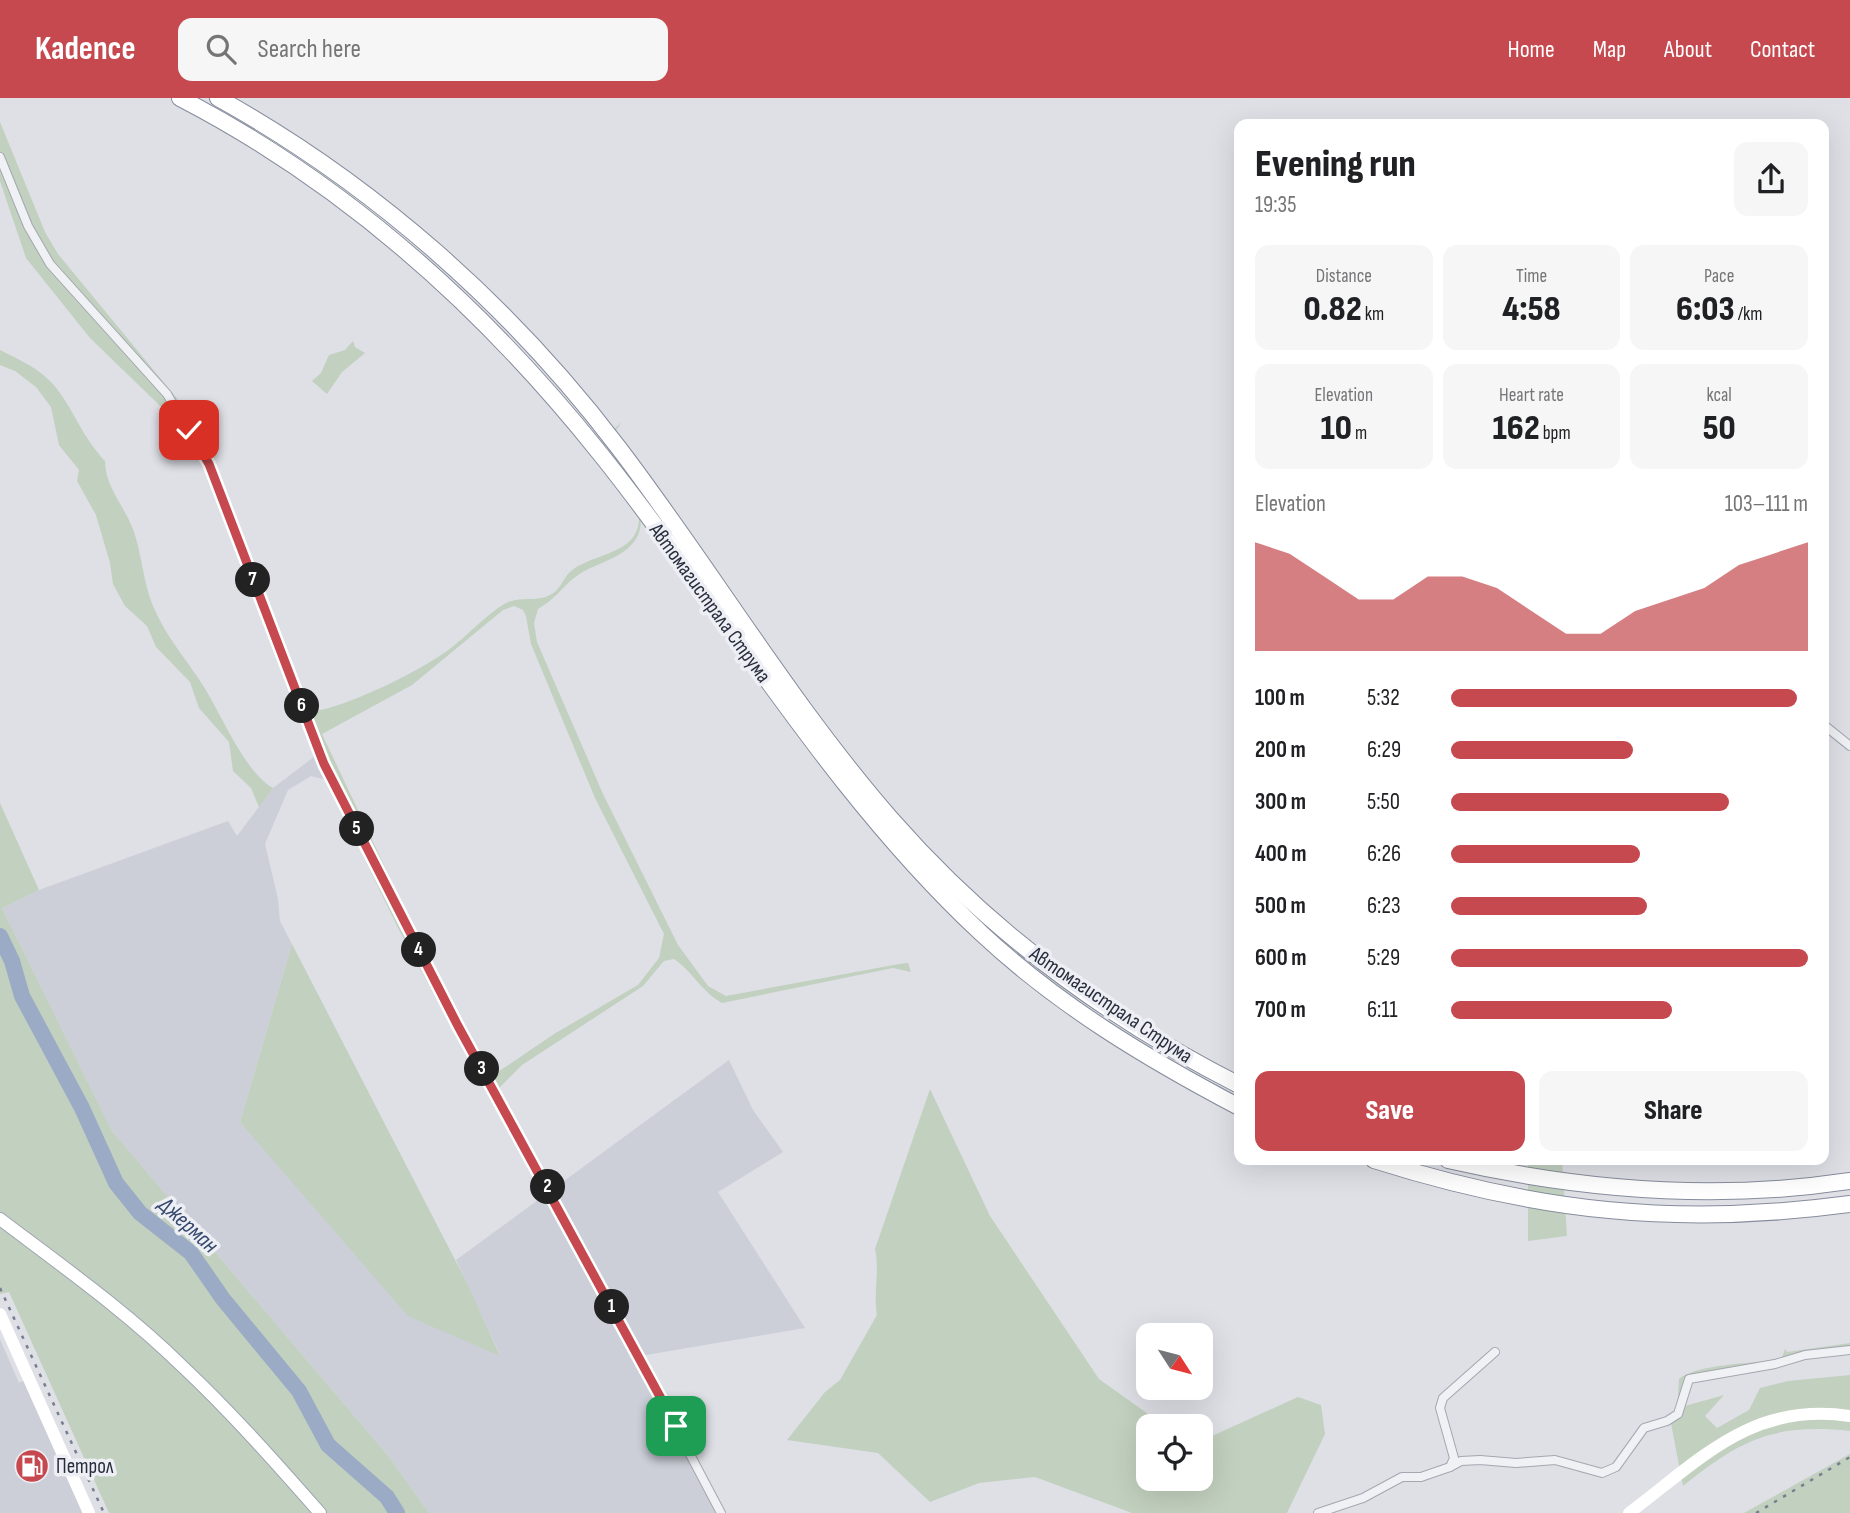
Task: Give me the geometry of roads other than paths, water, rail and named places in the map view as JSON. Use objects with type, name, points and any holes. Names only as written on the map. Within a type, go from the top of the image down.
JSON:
[{"type":"highway","name":"Автомагистрала Струма","points":[[180,98],[264,145],[372,221],[447,288],[508,349],[602,456],[846,787],[882,830],[981,933],[1050,992],[1129,1047],[1234,1104]]},
{"type":"highway","name":"Автомагистрала Струма","points":[[218,98],[294,144],[353,185],[443,259],[529,344],[616,444],[823,733],[892,820],[931,862],[990,918],[1060,975],[1140,1030],[1234,1082]]},
{"type":"highway","points":[[1392,1165],[1504,1196],[1574,1208],[1729,1216],[1850,1204]]},
{"type":"highway","points":[[1469,1165],[1507,1174],[1643,1189],[1726,1191],[1811,1187],[1850,1181]]},
{"type":"main road","points":[[0,1219],[181,1364],[253,1437],[320,1513]]},
{"type":"main road","points":[[2,1322],[89,1513]]},
{"type":"main road","points":[[1629,1513],[1712,1447],[1745,1429],[1793,1416],[1849,1414]]},
{"type":"street","points":[[0,158],[28,226],[50,264],[167,394],[209,464],[324,764],[458,1026],[554,1199],[721,1513]]},
{"type":"street","points":[[1829,729],[1850,746]]},
{"type":"street","points":[[1318,1513],[1363,1498],[1402,1477],[1421,1477],[1461,1461],[1516,1463],[1555,1460],[1602,1473],[1609,1471],[1616,1467],[1644,1428],[1667,1421],[1678,1413],[1689,1379],[1775,1364],[1805,1355],[1850,1349]]},
{"type":"street","points":[[1450,1467],[1454,1458],[1440,1408],[1443,1398],[1495,1352]]},
{"type":"waterway","name":"Джерман","points":[[0,936],[12,961],[22,996],[82,1108],[116,1183],[140,1213],[191,1253],[223,1299],[299,1391],[328,1445],[387,1497],[397,1513]]},
{"type":"railway","points":[[0,1288],[104,1513]]},
{"type":"railway","points":[[1756,1513],[1850,1457]]},
{"type":"place","name":"Петрол","points":[[32,1466]]}]
